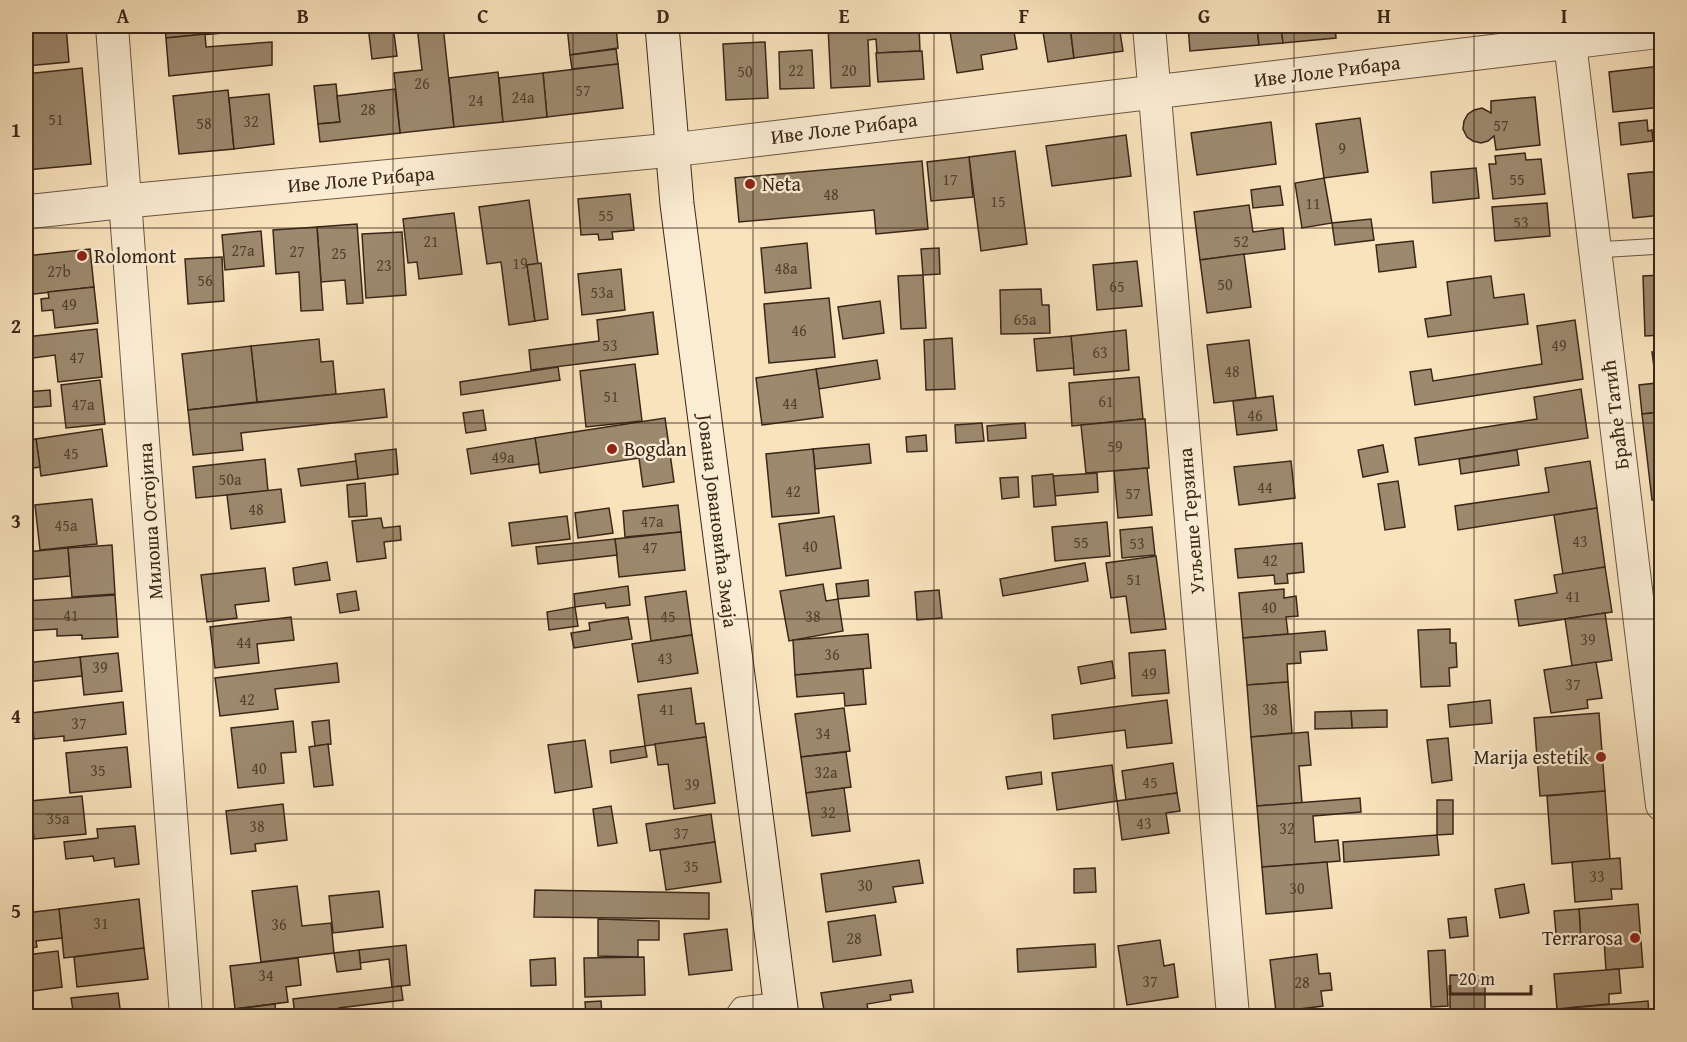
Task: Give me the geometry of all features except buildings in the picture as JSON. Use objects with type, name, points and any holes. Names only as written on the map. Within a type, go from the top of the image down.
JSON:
[{"type":"street","name":"Милоша Остојина","points":[[112,26],[127,201],[186,1017]]},
{"type":"street","name":"Јована Јовановића Змаја","points":[[662,26],[672,150],[781,1008]]},
{"type":"street","name":"Угљеше Терзина","points":[[1149,26],[1233,1017]]},
{"type":"street","name":"Иве Лоле Рибара","points":[[26,212],[672,150],[1154,91],[1569,34],[1662,32]]},
{"type":"street","name":"Браће Татић","points":[[1569,34],[1662,805]]},
{"type":"lane","points":[[1596,250],[1662,246]]},
{"type":"lane","points":[[732,1017],[740,1005],[781,1008]]},
{"type":"place","name":"Neta","points":[[750,184]]},
{"type":"place","name":"Rolomont","points":[[82,256]]},
{"type":"place","name":"Bogdan","points":[[612,449]]},
{"type":"place","name":"Marija estetik","points":[[1601,757]]},
{"type":"place","name":"Terrarosa","points":[[1635,938]]}]
